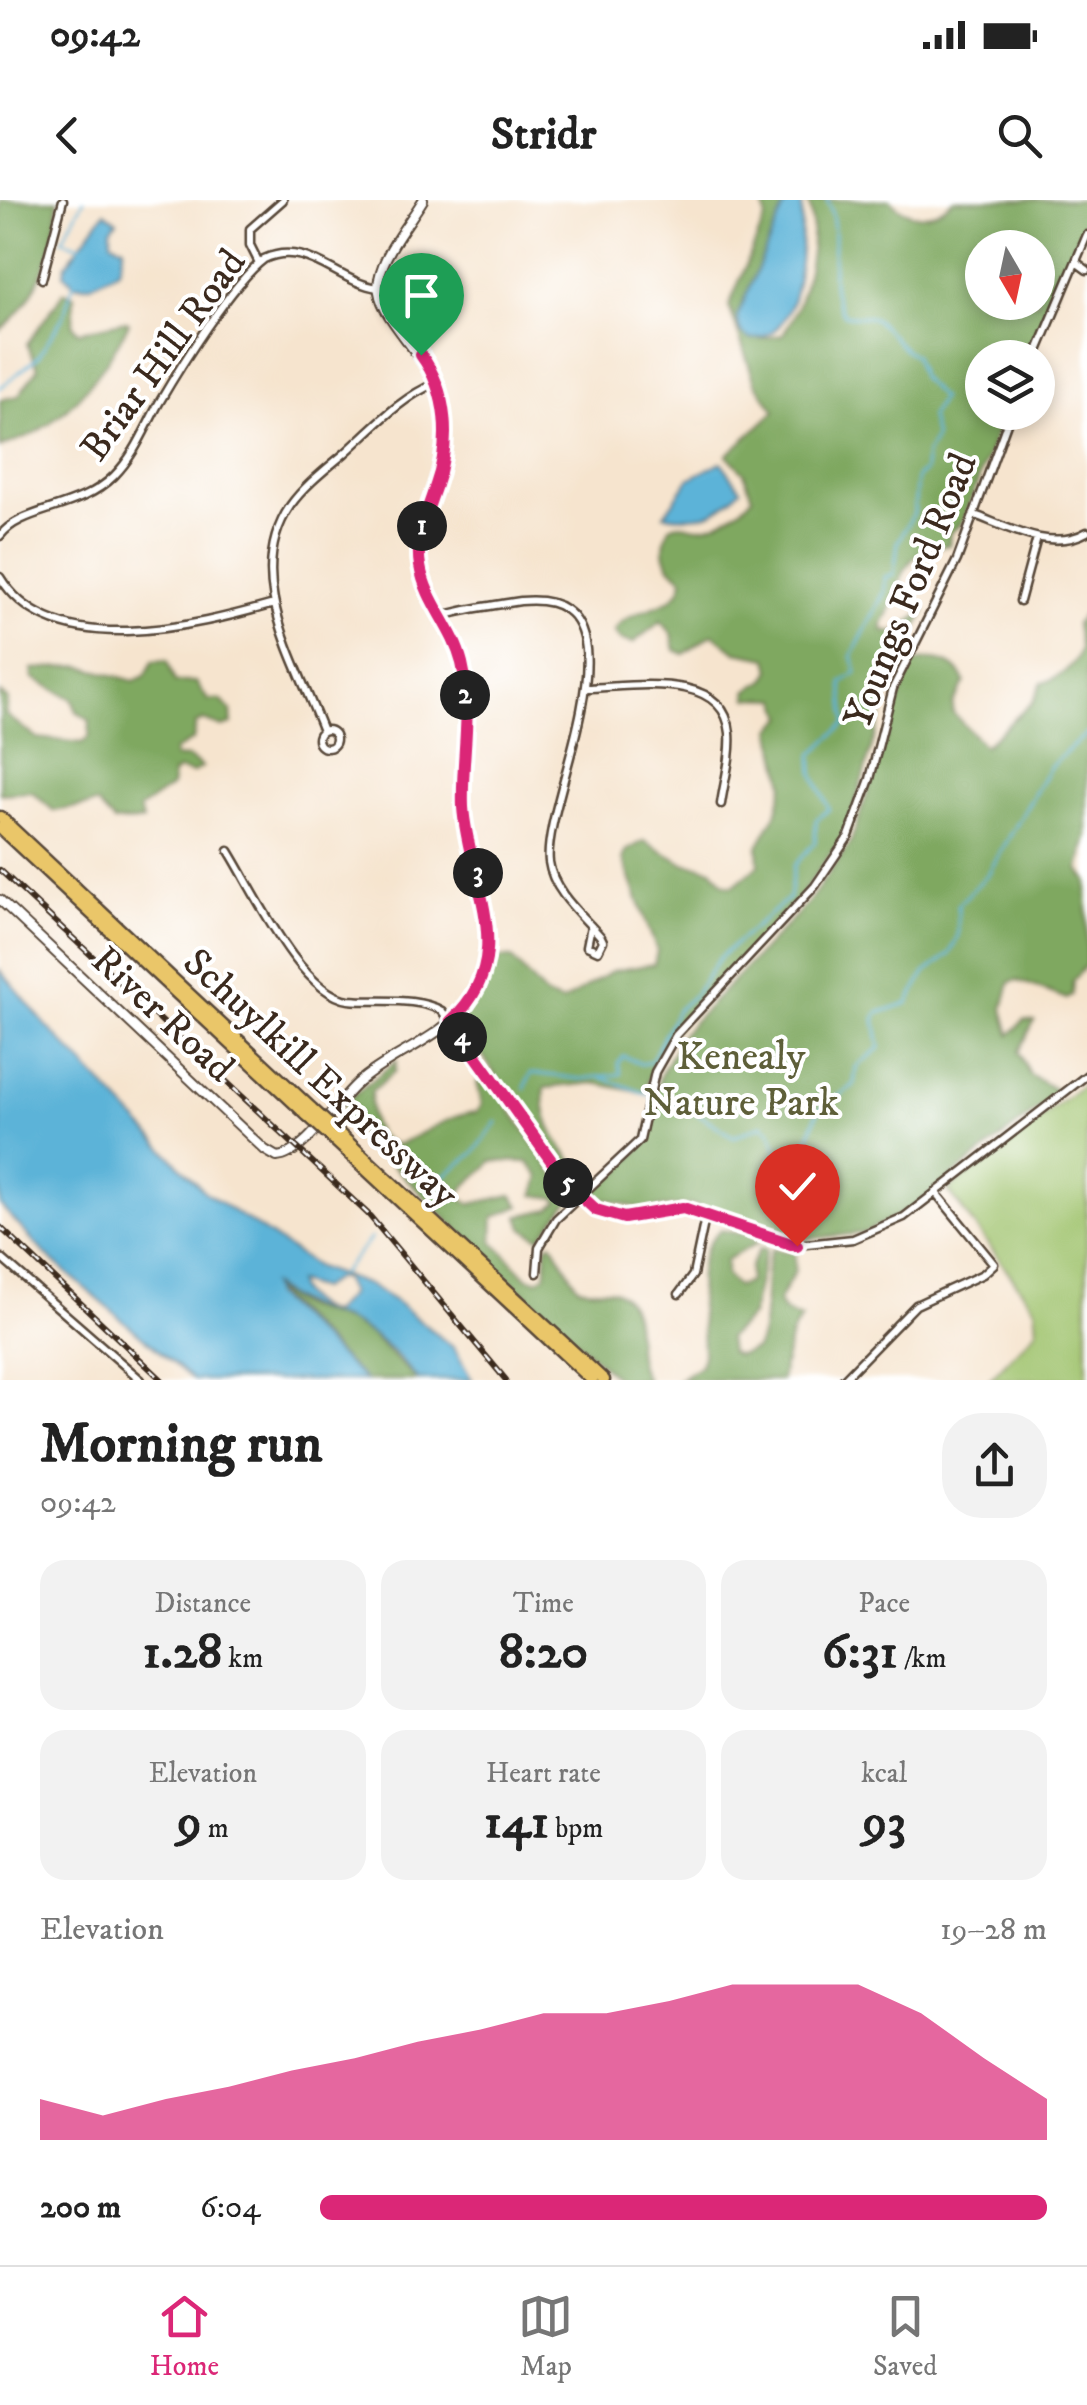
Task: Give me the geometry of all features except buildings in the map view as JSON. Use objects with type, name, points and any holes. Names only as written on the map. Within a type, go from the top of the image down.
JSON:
[{"type":"highway","name":"Schuylkill Expressway","points":[[0,818],[309,1112]]},
{"type":"highway","name":"Schuylkill Expressway","points":[[0,828],[604,1380]]},
{"type":"highway","name":"Schuylkill Expressway","points":[[435,1228],[592,1380]]},
{"type":"street","points":[[42,279],[64,200]]},
{"type":"street","points":[[259,263],[250,245],[250,229],[282,200]]},
{"type":"street","points":[[423,200],[384,264],[378,288],[384,310],[437,382],[444,418],[444,455],[421,528],[418,558],[425,589],[464,672],[465,822],[484,896],[488,942],[478,984],[451,1021]]},
{"type":"street","points":[[1041,340],[1087,235]]},
{"type":"street","name":"Briar Hill Road","points":[[0,535],[17,520],[82,499],[115,475],[137,446],[177,374],[259,263],[276,254],[296,253],[346,280],[378,288]]},
{"type":"street","points":[[1076,262],[1087,270]]},
{"type":"street","points":[[324,731],[274,604],[271,556],[292,503],[406,400],[437,382]]},
{"type":"street","name":"Youngs Ford Road","points":[[537,1272],[541,1243],[579,1196],[633,1150],[644,1131],[658,1066],[676,1035],[814,886],[849,836],[870,780],[893,688],[975,514],[1005,430]]},
{"type":"street","points":[[975,514],[1037,538],[1058,539],[1087,532]]},
{"type":"street","points":[[1020,601],[1037,538]]},
{"type":"street","points":[[0,577],[30,611],[66,624],[170,630],[274,604]]},
{"type":"street","points":[[440,617],[530,600],[554,604],[568,612],[582,632],[586,688],[549,852],[557,884],[591,926]]},
{"type":"street","points":[[586,688],[678,686],[716,703],[728,722],[731,738],[721,804]]},
{"type":"street","points":[[229,851],[318,988],[345,999],[429,1005],[451,1021],[579,1196],[617,1218],[683,1208],[784,1242],[824,1244],[884,1228],[1087,1075]]},
{"type":"street","name":"River Road","points":[[0,900],[264,1150],[277,1157],[290,1154],[357,1083],[451,1021]]},
{"type":"street","points":[[842,1380],[916,1305],[994,1264],[936,1192]]},
{"type":"street","points":[[679,1294],[693,1275],[706,1213]]},
{"type":"street","points":[[0,1258],[140,1380]]},
{"type":"green space","points":[[0,200],[58,200],[54,235],[34,289],[0,330]]},
{"type":"green space","points":[[762,200],[788,200],[737,317],[740,331],[761,339],[782,335],[803,290],[812,233],[808,203],[801,200],[890,200],[905,212],[921,215],[937,211],[953,200],[1087,200],[1087,216],[1055,291],[1055,230],[965,230],[965,320],[1043,320],[1034,340],[965,340],[965,430],[998,430],[962,523],[950,533],[949,545],[932,548],[910,561],[883,624],[883,631],[894,633],[926,610],[896,666],[847,831],[799,898],[678,1025],[654,1064],[644,1093],[594,1083],[545,1088],[546,1114],[555,1137],[588,1176],[588,1184],[581,1185],[516,1106],[480,1052],[463,1017],[498,958],[511,958],[546,996],[562,1002],[612,971],[654,964],[657,951],[623,859],[626,851],[644,841],[683,863],[712,869],[724,884],[733,886],[759,865],[758,846],[776,814],[784,784],[772,729],[784,717],[778,699],[748,698],[747,691],[765,680],[771,670],[768,658],[736,652],[713,634],[684,654],[675,650],[672,634],[661,621],[633,643],[620,640],[614,632],[631,616],[664,603],[680,589],[683,578],[665,556],[670,527],[715,523],[752,497],[744,473],[727,455],[775,411],[755,383],[729,306],[766,217]]},
{"type":"green space","points":[[64,292],[74,296],[73,325],[78,332],[129,323],[78,398],[35,433],[0,448],[0,400],[18,396],[38,368],[27,344]]},
{"type":"green space","name":"Kenealy Nature Park","points":[[1087,610],[1087,836],[1079,869],[1087,881],[1087,964],[1073,981],[1072,995],[1067,999],[1017,980],[1010,982],[1003,1009],[1010,1035],[1024,1020],[1034,1021],[1019,1052],[1030,1075],[1056,1090],[1056,1095],[912,1208],[863,1233],[791,1241],[694,1205],[642,1209],[594,1196],[593,1190],[619,1172],[646,1141],[660,1076],[682,1034],[807,904],[850,844],[911,665],[935,660],[956,669],[965,682],[953,704],[953,713],[984,746],[1033,702],[1042,682],[1060,675],[1074,661],[1080,646],[1076,624]]},
{"type":"green space","points":[[167,660],[175,682],[196,682],[208,700],[221,700],[231,711],[232,724],[222,727],[203,720],[196,724],[193,740],[175,750],[174,757],[189,758],[202,767],[193,773],[178,770],[173,774],[171,787],[139,809],[143,821],[114,822],[97,804],[54,811],[32,792],[0,794],[0,693],[8,700],[6,715],[37,738],[82,743],[89,737],[90,721],[77,712],[72,699],[33,678],[32,669],[80,666],[134,681],[145,676],[153,661]]},
{"type":"green space","points":[[396,1061],[395,1071],[372,1091],[371,1108],[376,1130],[396,1145],[446,1121],[477,1112],[482,1105],[477,1082],[489,1077],[571,1199],[540,1238],[523,1228],[519,1216],[550,1209],[558,1202],[556,1198],[534,1195],[540,1177],[528,1162],[491,1161],[458,1197],[471,1204],[512,1195],[520,1206],[494,1217],[493,1241],[528,1278],[538,1280],[546,1274],[546,1247],[552,1243],[578,1287],[612,1290],[626,1299],[635,1320],[638,1358],[647,1380],[618,1380],[487,1259],[345,1118],[344,1103]]},
{"type":"green space","points":[[1087,1082],[1087,1380],[989,1380],[1037,1330],[1035,1308],[948,1190]]},
{"type":"green space","points":[[720,1230],[748,1235],[759,1242],[726,1260],[726,1275],[737,1287],[749,1282],[750,1267],[760,1248],[766,1249],[751,1316],[728,1338],[730,1352],[738,1355],[756,1349],[760,1337],[772,1249],[795,1252],[795,1271],[778,1302],[783,1311],[801,1319],[791,1334],[781,1380],[678,1380],[700,1366],[700,1272],[703,1257]]},
{"type":"green space","points":[[269,1286],[301,1306],[348,1321],[370,1334],[418,1380],[365,1380]]},
{"type":"water","points":[[787,200],[802,201],[796,285],[781,323],[767,335],[749,339],[740,331],[737,317]]},
{"type":"water","points":[[105,212],[117,221],[111,229],[111,241],[124,247],[119,270],[91,285],[75,285],[64,274],[65,266]]},
{"type":"water","points":[[721,462],[741,489],[724,506],[687,517],[664,515],[689,479]]},
{"type":"water","points":[[0,970],[46,1025],[205,1192],[317,1267],[368,1285],[395,1301],[454,1348],[472,1380],[418,1380],[375,1337],[343,1319],[298,1302],[271,1285],[274,1295],[365,1380],[193,1380],[46,1255],[0,1205]],"holes":[[[336,1278],[343,1278],[350,1294],[332,1313],[309,1302],[297,1282],[320,1289]]]},
{"type":"waterway","points":[[82,246],[62,240],[84,200]]},
{"type":"waterway","points":[[525,1088],[531,1073],[581,1079],[621,1074],[618,1063],[623,1056],[641,1064],[651,1062],[677,1010],[695,994],[720,957],[789,898],[794,866],[815,842],[816,820],[829,809],[813,773],[812,755],[846,723],[842,683],[857,672],[852,656],[885,591],[885,577],[894,574],[898,542],[914,513],[917,477],[925,471],[926,454],[935,438],[930,417],[941,398],[921,377],[914,355],[880,323],[869,317],[844,315],[837,303],[834,229],[827,200]]},
{"type":"waterway","points":[[0,388],[38,357],[63,317],[74,282]]},
{"type":"waterway","points":[[601,1077],[695,1112],[734,1137],[762,1125],[771,1132],[778,1156],[792,1156],[809,1138],[818,1111],[854,1085],[856,1067],[880,1048],[875,1019],[878,1013],[908,1003],[925,973],[950,954],[958,935],[958,905],[988,874],[1050,767],[1087,733]]},
{"type":"waterway","points":[[427,1189],[474,1153],[497,1122]]},
{"type":"waterway","points":[[340,1275],[371,1238]]},
{"type":"railway","points":[[0,870],[368,1214],[506,1380]]},
{"type":"railway","points":[[0,1227],[162,1380]]},
{"type":"route","points":[[421,355],[434,374],[440,393],[445,438],[440,476],[421,528],[418,558],[428,596],[454,640],[464,672],[465,822],[487,927],[482,974],[468,1002],[451,1021],[568,1184],[596,1210],[624,1218],[683,1208],[797,1246]]}]
